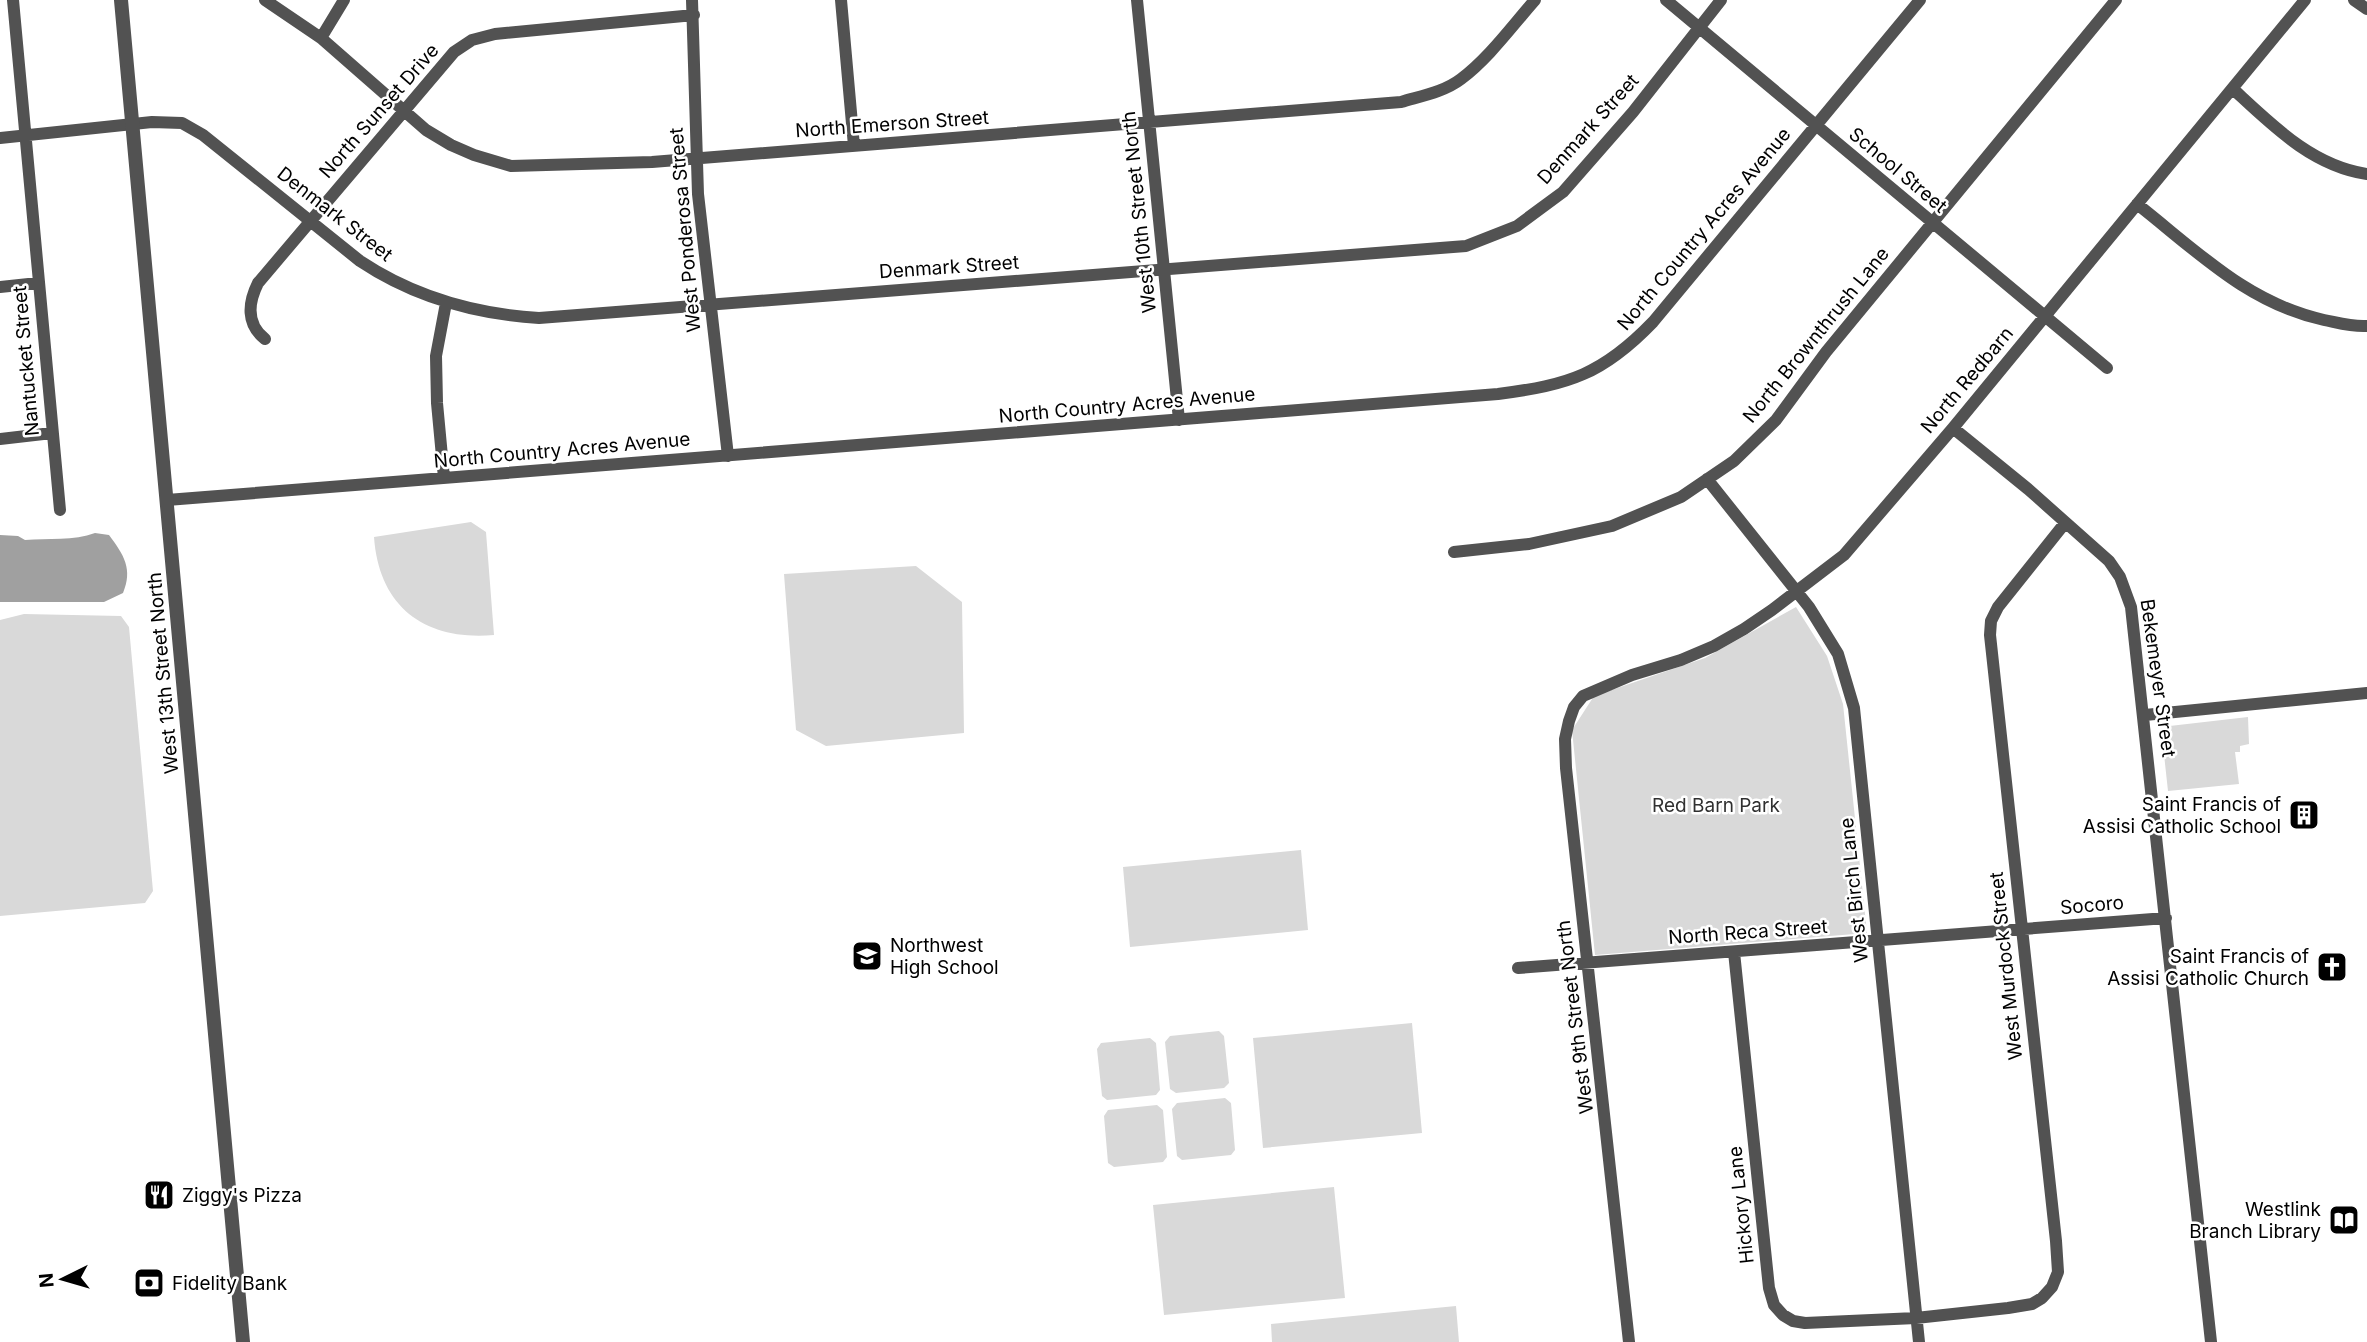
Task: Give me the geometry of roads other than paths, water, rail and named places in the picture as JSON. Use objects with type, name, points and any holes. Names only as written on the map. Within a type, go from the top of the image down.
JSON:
[{"type":"street","name":"Nantucket Street","points":[[13,0],[60,510]]},
{"type":"street","name":"West 13th Street North","points":[[121,0],[243,1342]]},
{"type":"street","name":"North Emerson Street","points":[[265,0],[321,38],[426,130],[474,155],[511,166],[696,158],[1401,102],[1443,89],[1461,80],[1535,0]]},
{"type":"street","points":[[321,38],[344,0]]},
{"type":"street","name":"West Ponderosa Street","points":[[692,0],[698,194],[727,456]]},
{"type":"street","points":[[841,0],[855,146]]},
{"type":"street","name":"West 10th Street North","points":[[1137,0],[1179,420]]},
{"type":"street","name":"School Street","points":[[1666,0],[2107,368]]},
{"type":"street","name":"Denmark Street","points":[[0,138],[132,124],[169,122],[192,127],[383,277],[446,303],[491,313],[539,318],[1466,246],[1517,226],[1563,192],[1633,112],[1721,0]]},
{"type":"street","name":"North Country Acres Avenue","points":[[167,500],[1498,394],[1562,383],[1612,360],[1653,322],[1920,0]]},
{"type":"street","name":"North Brownthrush Lane","points":[[1454,552],[1529,544],[1612,526],[1681,497],[1734,461],[1776,420],[1826,352],[2116,0]]},
{"type":"street","name":"North Redbarn","points":[[1586,694],[1714,646],[1797,593],[1844,555],[1953,428],[2305,0]]},
{"type":"street","points":[[2354,0],[2367,9]]},
{"type":"street","name":"North Sunset Drive","points":[[265,339],[254,330],[250,317],[252,294],[270,266],[454,52],[472,40],[495,34],[694,15]]},
{"type":"street","points":[[2233,89],[2289,139],[2325,162],[2351,172],[2367,174]]},
{"type":"street","points":[[2137,204],[2214,267],[2256,295],[2283,308],[2317,318],[2357,327],[2367,326]]},
{"type":"street","points":[[0,287],[38,283]]},
{"type":"street","points":[[444,478],[436,356],[446,303]]},
{"type":"street","name":"Bekemeyer Street","points":[[1953,428],[2109,561],[2127,592],[2145,715],[2211,1342]]},
{"type":"street","points":[[0,439],[52,433]]},
{"type":"street","name":"West Birch Lane","points":[[1707,479],[1809,607],[1838,654],[1854,708],[1919,1342]]},
{"type":"street","name":"West Murdock Street","points":[[1916,1318],[2032,1304],[2052,1287],[2058,1272],[1992,660],[1992,621],[1998,607],[2065,523]]},
{"type":"street","points":[[2145,715],[2367,693]]},
{"type":"street","name":"West 9th Street North","points":[[1586,694],[1574,706],[1565,739],[1629,1342]]},
{"type":"street","name":"Socoro","points":[[2022,929],[2166,918]]},
{"type":"street","name":"North Reca Street","points":[[1518,968],[2022,929]]},
{"type":"street","name":"Hickory Lane","points":[[1734,952],[1769,1288],[1773,1305],[1793,1321],[1805,1324],[1916,1318]]},
{"type":"place","name":"Saint Francis of Assisi Catholic School","points":[[2304,815]]},
{"type":"place","name":"Northwest High School","points":[[867,956]]},
{"type":"place","name":"Saint Francis of Assisi Catholic Church","points":[[2332,967]]},
{"type":"place","name":"Ziggy's Pizza","points":[[159,1195]]},
{"type":"place","name":"Westlink Branch Library","points":[[2344,1220]]},
{"type":"place","name":"Fidelity Bank","points":[[149,1283]]},
{"type":"park label","name":"Red Barn Park","points":[[1716,805]]}]
